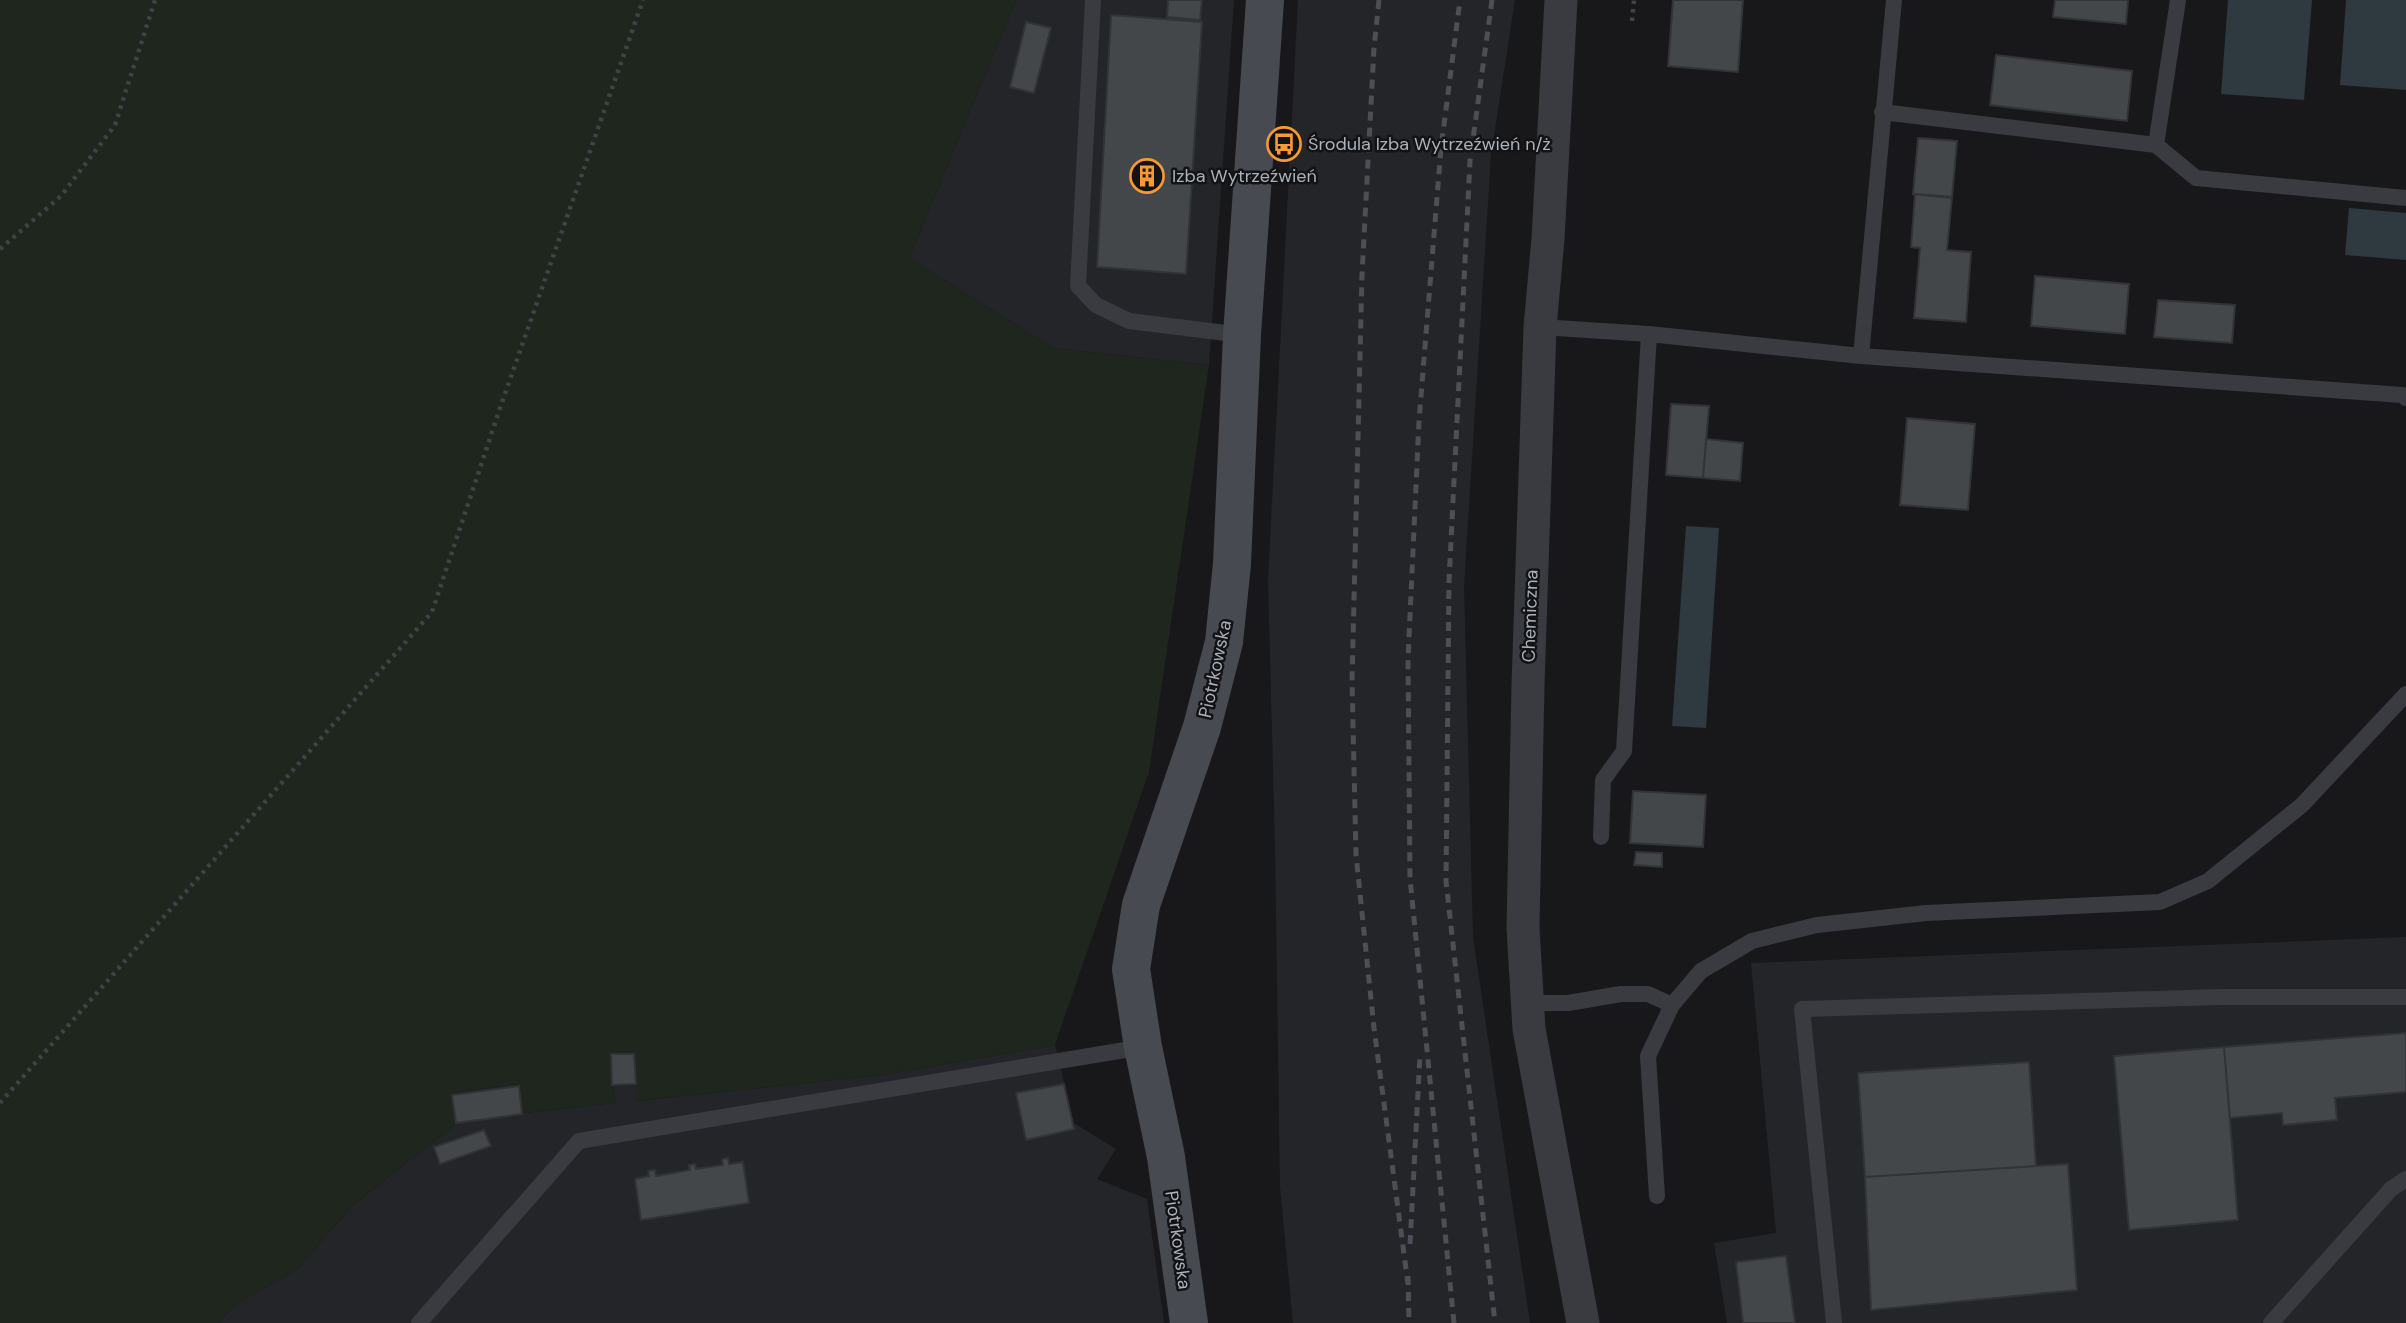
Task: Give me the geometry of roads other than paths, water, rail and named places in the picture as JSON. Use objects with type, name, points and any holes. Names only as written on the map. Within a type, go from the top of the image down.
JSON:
[{"type":"street","name":"Piotrkowska","points":[[1189,1323],[1166,1157],[1143,1047],[1131,969],[1141,905],[1202,727],[1224,642],[1232,564],[1242,335],[1265,0]]},
{"type":"street","name":"Chemiczna","points":[[1561,0],[1548,239],[1540,327],[1523,914],[1528,1029],[1583,1323]]},
{"type":"lane","points":[[1093,0],[1078,286],[1096,305],[1129,321],[1242,335]]},
{"type":"lane","points":[[1861,356],[1894,0]]},
{"type":"lane","points":[[2157,145],[2178,0]]},
{"type":"lane","points":[[1882,112],[2157,145],[2196,178],[2406,198]]},
{"type":"lane","points":[[1540,327],[1649,334],[1861,356],[2402,395],[2406,398]]},
{"type":"lane","points":[[1601,837],[1603,780],[1624,751],[1649,334]]},
{"type":"lane","points":[[1657,1196],[1648,1056],[1672,1005],[1701,971],[1752,941],[1817,925],[1926,913],[2160,902],[2208,881],[2302,805],[2406,694]]},
{"type":"lane","points":[[1527,1003],[1568,1003],[1621,994],[1648,994],[1672,1005]]},
{"type":"lane","points":[[1834,1323],[1802,1009],[2221,997],[2406,997]]},
{"type":"lane","points":[[419,1323],[579,1141],[1143,1047]]},
{"type":"lane","points":[[2272,1323],[2391,1189],[2406,1179]]},
{"type":"railway","points":[[1379,0],[1362,275],[1352,681],[1356,855],[1374,1028],[1408,1284]]},
{"type":"railway","points":[[1454,1323],[1410,878],[1408,659],[1419,421],[1441,148],[1460,0]]},
{"type":"railway","points":[[1492,0],[1470,161],[1449,581],[1446,881],[1495,1323]]},
{"type":"railway","points":[[1410,1244],[1420,1055]]},
{"type":"railway","points":[[1408,1276],[1409,1323]]},
{"type":"place","name":"Środula Izba Wytrzeźwień n/ż","points":[[1284,144]]},
{"type":"place","name":"Izba Wytrzeźwień","points":[[1147,176]]}]
